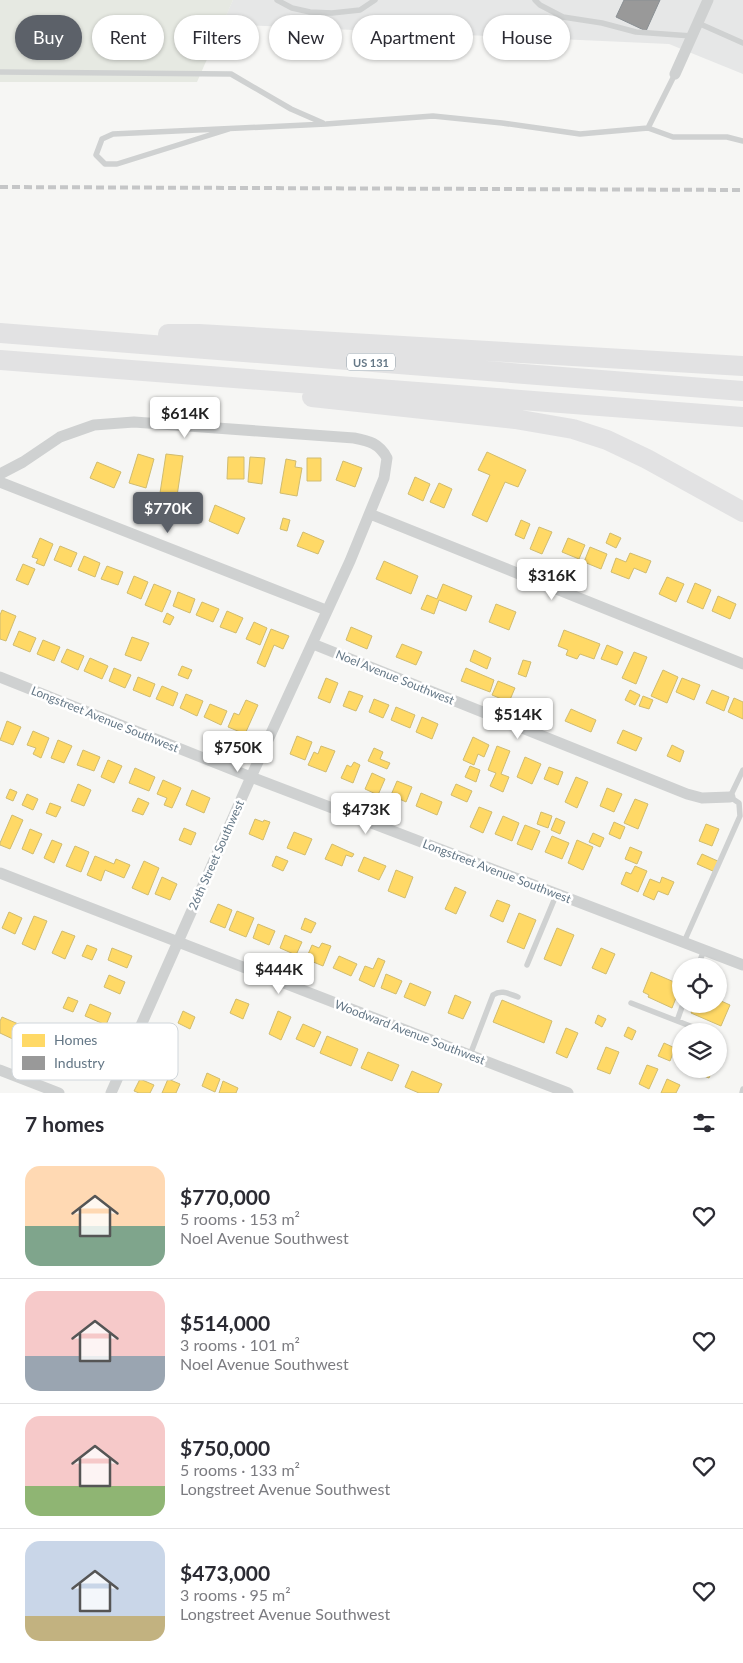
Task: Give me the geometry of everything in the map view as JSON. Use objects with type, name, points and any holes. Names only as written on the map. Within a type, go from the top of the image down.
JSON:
[{"type":"highway","name":"US 131","points":[[0,333],[743,391]]},
{"type":"highway","points":[[64,338],[199,334],[743,366]]},
{"type":"highway","name":"US 131","points":[[0,360],[743,417]]},
{"type":"highway","points":[[105,368],[341,400],[515,419],[560,426],[592,435],[627,449],[669,470],[743,512]]},
{"type":"street","points":[[675,74],[708,0]]},
{"type":"street","name":"26th Street Southwest","points":[[0,474],[23,462],[60,437],[94,426],[134,422],[354,438],[370,441],[378,445],[386,458],[385,472],[350,561],[326,610],[313,644],[251,777],[142,1023]]},
{"type":"street","points":[[0,482],[326,610]]},
{"type":"street","points":[[370,514],[743,664]]},
{"type":"street","name":"Noel Avenue Southwest","points":[[313,644],[687,794],[702,798],[730,797]]},
{"type":"street","name":"Longstreet Avenue Southwest","points":[[0,677],[251,777],[743,965]]},
{"type":"street","name":"Woodward Avenue Southwest","points":[[0,873],[568,1093]]},
{"type":"street","points":[[0,1070],[12,1075]]},
{"type":"street","points":[[26,1080],[59,1093]]},
{"type":"street","name":"26th Street Southwest","points":[[111,1093],[117,1080]]},
{"type":"lane","points":[[277,0],[292,8],[310,12],[332,13],[360,10],[375,0]]},
{"type":"lane","points":[[535,0],[540,5],[563,17],[602,23],[636,32],[692,36]]},
{"type":"lane","points":[[698,23],[743,43]]},
{"type":"lane","points":[[0,72],[231,74],[291,109],[326,124]]},
{"type":"lane","points":[[648,128],[675,74]]},
{"type":"lane","points":[[229,129],[117,164],[105,164],[96,155],[102,139],[114,134],[326,124],[433,116],[580,134],[648,128],[673,137],[727,137],[743,141]]},
{"type":"lane","points":[[684,942],[740,816],[740,803],[730,797],[743,770]]},
{"type":"lane","points":[[527,965],[557,894]]},
{"type":"lane","points":[[701,958],[704,950]]},
{"type":"lane","points":[[470,1055],[493,995],[503,992],[518,997]]},
{"type":"lane","points":[[631,1003],[682,1023]]},
{"type":"lane","points":[[677,1021],[680,1013]]},
{"type":"lane","points":[[742,1093],[743,1089]]},
{"type":"shaded area","points":[[0,0],[233,0],[226,15],[174,15],[174,60],[207,60],[197,82],[0,82]]},
{"type":"shaded area","points":[[233,0],[743,0],[743,74],[669,44],[570,40],[570,15],[483,15],[483,36],[473,35],[473,15],[352,15],[352,30],[342,29],[342,15],[269,15],[269,26],[259,26],[259,15],[226,15]]},
{"type":"building: Homes","points":[[487,452],[526,470],[518,487],[505,482],[487,522],[472,515],[490,475],[478,470]]},
{"type":"building: Homes","points":[[138,454],[154,459],[146,488],[129,483]]},
{"type":"building: Homes","points":[[166,454],[183,456],[177,496],[160,493]]},
{"type":"building: Homes","points":[[228,457],[244,457],[244,479],[227,479]]},
{"type":"building: Homes","points":[[250,457],[265,458],[262,484],[248,482]]},
{"type":"building: Homes","points":[[307,458],[321,458],[321,481],[307,481]]},
{"type":"building: Homes","points":[[286,459],[296,461],[295,467],[302,468],[297,496],[280,493]]},
{"type":"building: Homes","points":[[343,461],[362,468],[355,487],[336,480]]},
{"type":"building: Homes","points":[[97,462],[121,472],[114,488],[90,478]]},
{"type":"building: Homes","points":[[415,477],[430,484],[423,501],[408,494]]},
{"type":"building: Homes","points":[[439,483],[452,489],[444,508],[430,502]]},
{"type":"building: Homes","points":[[185,500],[199,502],[196,520],[182,518]]},
{"type":"building: Homes","points":[[215,505],[245,518],[238,534],[209,521]]},
{"type":"building: Homes","points":[[283,518],[290,520],[287,531],[280,529]]},
{"type":"building: Homes","points":[[521,520],[530,524],[524,539],[515,535]]},
{"type":"building: Homes","points":[[539,527],[552,532],[542,554],[530,549]]},
{"type":"building: Homes","points":[[303,532],[324,541],[318,554],[297,546]]},
{"type":"building: Homes","points":[[610,533],[621,538],[616,548],[606,543]]},
{"type":"building: Homes","points":[[40,538],[53,544],[44,566],[36,563],[38,559],[32,557]]},
{"type":"building: Homes","points":[[568,538],[585,545],[579,559],[562,552]]},
{"type":"building: Homes","points":[[60,546],[77,553],[71,567],[54,560]]},
{"type":"building: Homes","points":[[590,547],[607,554],[601,569],[584,562]]},
{"type":"building: Homes","points":[[630,553],[651,561],[646,573],[634,568],[629,579],[611,572],[616,558],[626,562]]},
{"type":"building: Homes","points":[[84,556],[100,563],[95,577],[78,570]]},
{"type":"building: Homes","points":[[384,561],[418,576],[411,594],[376,579]]},
{"type":"building: Homes","points":[[23,564],[35,569],[28,585],[16,580]]},
{"type":"building: Homes","points":[[107,566],[123,572],[118,585],[101,579]]},
{"type":"building: Homes","points":[[134,576],[148,582],[141,599],[127,593]]},
{"type":"building: Homes","points":[[667,577],[684,584],[676,602],[659,594]]},
{"type":"building: Homes","points":[[695,583],[711,590],[703,609],[687,602]]},
{"type":"building: Homes","points":[[154,584],[171,591],[162,612],[145,605]]},
{"type":"building: Homes","points":[[443,584],[472,596],[466,611],[439,600],[434,614],[421,609],[427,595],[437,599]]},
{"type":"building: Homes","points":[[178,592],[195,599],[190,613],[173,606]]},
{"type":"building: Homes","points":[[718,596],[736,604],[730,619],[712,611]]},
{"type":"building: Homes","points":[[202,602],[219,609],[213,622],[196,615]]},
{"type":"building: Homes","points":[[496,604],[516,612],[509,630],[489,622]]},
{"type":"building: Homes","points":[[2,610],[16,616],[6,641],[0,639],[0,615]]},
{"type":"building: Homes","points":[[227,611],[243,618],[236,633],[220,627]]},
{"type":"building: Homes","points":[[167,613],[174,617],[170,625],[163,622]]},
{"type":"building: Homes","points":[[254,622],[267,628],[260,645],[246,639]]},
{"type":"building: Homes","points":[[351,627],[372,636],[367,649],[346,640]]},
{"type":"building: Homes","points":[[271,629],[289,636],[283,649],[274,645],[265,667],[257,663]]},
{"type":"building: Homes","points":[[564,630],[600,644],[594,659],[580,654],[577,659],[566,655],[568,650],[558,646]]},
{"type":"building: Homes","points":[[19,631],[36,638],[30,652],[13,645]]},
{"type":"building: Homes","points":[[132,637],[149,643],[141,661],[125,655]]},
{"type":"building: Homes","points":[[43,640],[60,647],[54,661],[37,654]]},
{"type":"building: Homes","points":[[402,644],[422,652],[416,665],[396,657]]},
{"type":"building: Homes","points":[[607,645],[623,652],[617,665],[601,659]]},
{"type":"building: Homes","points":[[67,649],[84,656],[78,670],[61,662]]},
{"type":"building: Homes","points":[[474,650],[491,658],[487,669],[470,661]]},
{"type":"building: Homes","points":[[634,652],[647,657],[636,684],[622,678]]},
{"type":"building: Homes","points":[[90,658],[108,666],[102,679],[84,671]]},
{"type":"building: Homes","points":[[523,660],[531,662],[526,677],[518,674]]},
{"type":"building: Homes","points":[[182,666],[192,670],[188,679],[178,675]]},
{"type":"building: Homes","points":[[114,668],[131,675],[125,688],[109,681]]},
{"type":"building: Homes","points":[[466,668],[494,680],[490,692],[461,681]]},
{"type":"building: Homes","points":[[663,670],[678,677],[667,703],[651,696]]},
{"type":"building: Homes","points":[[138,677],[155,684],[150,697],[133,690]]},
{"type":"building: Homes","points":[[326,678],[338,683],[330,703],[318,698]]},
{"type":"building: Homes","points":[[682,678],[700,685],[694,700],[676,692]]},
{"type":"building: Homes","points":[[498,681],[515,688],[509,702],[492,695]]},
{"type":"building: Homes","points":[[162,686],[178,693],[173,706],[156,699]]},
{"type":"building: Homes","points":[[630,690],[640,695],[635,705],[625,700]]},
{"type":"building: Homes","points":[[712,690],[729,697],[724,711],[706,703]]},
{"type":"building: Homes","points":[[349,691],[363,696],[356,711],[343,706]]},
{"type":"building: Homes","points":[[186,694],[203,701],[197,716],[180,708]]},
{"type":"building: Homes","points":[[643,696],[653,700],[649,709],[639,706]]},
{"type":"building: Homes","points":[[734,698],[743,702],[743,719],[728,712]]},
{"type":"building: Homes","points":[[374,699],[389,705],[383,718],[369,712]]},
{"type":"building: Homes","points":[[246,700],[258,705],[245,734],[228,727],[234,713],[239,715]]},
{"type":"building: Homes","points":[[210,704],[227,711],[221,725],[204,717]]},
{"type":"building: Homes","points":[[396,707],[415,715],[410,728],[391,720]]},
{"type":"building: Homes","points":[[571,709],[596,720],[591,732],[565,721]]},
{"type":"building: Homes","points":[[422,717],[438,724],[432,739],[416,732]]},
{"type":"building: Homes","points":[[7,721],[21,727],[13,745],[0,740]]},
{"type":"building: Homes","points":[[623,730],[642,738],[636,751],[617,743]]},
{"type":"building: Homes","points":[[33,731],[49,738],[41,758],[33,754],[36,748],[27,745]]},
{"type":"building: Homes","points":[[297,736],[312,742],[305,760],[290,754]]},
{"type":"building: Homes","points":[[473,737],[489,745],[484,757],[478,754],[474,765],[463,760]]},
{"type":"building: Homes","points":[[58,740],[72,746],[64,763],[51,758]]},
{"type":"building: Homes","points":[[672,745],[684,751],[680,762],[667,756]]},
{"type":"building: Homes","points":[[321,746],[335,751],[326,772],[308,765],[314,752],[318,754]]},
{"type":"building: Homes","points":[[497,746],[510,751],[501,774],[509,777],[503,792],[490,786],[496,773],[488,770]]},
{"type":"building: Homes","points":[[374,748],[383,752],[380,759],[390,763],[387,769],[368,761]]},
{"type":"building: Homes","points":[[83,750],[100,757],[94,771],[77,765]]},
{"type":"building: Homes","points":[[525,757],[541,764],[532,784],[517,777]]},
{"type":"building: Homes","points":[[108,760],[122,766],[114,783],[101,777]]},
{"type":"building: Homes","points":[[354,762],[360,765],[353,783],[341,778],[347,765],[351,767]]},
{"type":"building: Homes","points":[[470,766],[480,770],[476,782],[465,777]]},
{"type":"building: Homes","points":[[549,767],[563,772],[558,785],[544,779]]},
{"type":"building: Homes","points":[[135,768],[155,777],[149,791],[129,783]]},
{"type":"building: Homes","points":[[372,773],[385,779],[378,795],[365,789]]},
{"type":"building: Homes","points":[[576,777],[588,782],[577,808],[565,802]]},
{"type":"building: Homes","points":[[163,780],[181,788],[172,808],[164,805],[167,798],[157,794]]},
{"type":"building: Homes","points":[[397,781],[412,787],[406,802],[391,795]]},
{"type":"building: Homes","points":[[78,784],[91,790],[84,806],[71,801]]},
{"type":"building: Homes","points":[[456,784],[472,791],[467,802],[451,795]]},
{"type":"building: Homes","points":[[607,788],[622,794],[614,812],[600,806]]},
{"type":"building: Homes","points":[[10,789],[17,792],[13,801],[6,798]]},
{"type":"building: Homes","points":[[192,790],[210,798],[204,813],[186,805]]},
{"type":"building: Homes","points":[[421,793],[442,802],[437,815],[416,806]]},
{"type":"building: Homes","points":[[27,794],[38,799],[33,810],[22,805]]},
{"type":"building: Homes","points":[[138,798],[149,803],[143,815],[132,811]]},
{"type":"building: Homes","points":[[635,799],[648,804],[638,829],[624,823]]},
{"type":"building: Homes","points":[[50,803],[61,807],[56,817],[46,813]]},
{"type":"building: Homes","points":[[479,807],[492,812],[483,833],[470,827]]},
{"type":"building: Homes","points":[[541,812],[552,816],[548,828],[537,824]]},
{"type":"building: Homes","points":[[12,815],[23,820],[10,849],[0,845],[0,843]]},
{"type":"building: Homes","points":[[503,816],[519,823],[512,841],[495,834]]},
{"type":"building: Homes","points":[[556,818],[565,822],[560,834],[551,830]]},
{"type":"building: Homes","points":[[255,819],[270,822],[263,840],[249,834]]},
{"type":"building: Homes","points":[[614,822],[625,827],[620,839],[609,834]]},
{"type":"building: Homes","points":[[706,824],[719,829],[712,846],[699,841]]},
{"type":"building: Homes","points":[[525,825],[540,831],[532,850],[517,844]]},
{"type":"building: Homes","points":[[184,828],[196,833],[191,845],[179,840]]},
{"type":"building: Homes","points":[[30,829],[42,834],[33,854],[22,849]]},
{"type":"building: Homes","points":[[294,832],[312,839],[305,855],[287,848]]},
{"type":"building: Homes","points":[[593,833],[604,838],[600,847],[589,842]]},
{"type":"building: Homes","points":[[552,836],[569,843],[562,859],[545,852]]},
{"type":"building: Homes","points":[[52,840],[62,844],[54,863],[44,858]]},
{"type":"building: Homes","points":[[577,840],[593,847],[583,870],[568,863]]},
{"type":"building: Homes","points":[[332,844],[354,854],[352,857],[346,855],[342,866],[325,859]]},
{"type":"building: Homes","points":[[75,846],[89,852],[81,872],[66,866]]},
{"type":"building: Homes","points":[[630,847],[642,852],[637,864],[625,859]]},
{"type":"building: Homes","points":[[702,854],[720,862],[715,872],[697,864]]},
{"type":"building: Homes","points":[[95,856],[114,864],[116,859],[130,865],[124,878],[105,870],[101,881],[87,875]]},
{"type":"building: Homes","points":[[276,856],[288,861],[283,871],[272,866]]},
{"type":"building: Homes","points":[[364,857],[386,866],[379,880],[358,871]]},
{"type":"building: Homes","points":[[144,861],[159,868],[148,895],[132,888]]},
{"type":"building: Homes","points":[[635,866],[647,871],[638,892],[621,884],[626,872],[631,874]]},
{"type":"building: Homes","points":[[396,870],[413,877],[405,898],[388,891]]},
{"type":"building: Homes","points":[[162,877],[177,884],[170,900],[155,894]]},
{"type":"building: Homes","points":[[662,877],[674,882],[668,895],[658,891],[654,900],[643,895],[650,879],[660,883]]},
{"type":"building: Homes","points":[[455,887],[466,892],[456,914],[445,909]]},
{"type":"building: Homes","points":[[497,900],[510,905],[503,922],[490,916]]},
{"type":"building: Homes","points":[[218,904],[232,910],[225,928],[210,922]]},
{"type":"building: Homes","points":[[237,911],[254,918],[246,937],[229,930]]},
{"type":"building: Homes","points":[[9,912],[22,918],[15,934],[2,928]]},
{"type":"building: Homes","points":[[519,913],[536,920],[524,949],[507,942]]},
{"type":"building: Homes","points":[[34,916],[47,921],[35,950],[22,944]]},
{"type":"building: Homes","points":[[305,918],[316,923],[311,933],[301,929]]},
{"type":"building: Homes","points":[[258,924],[275,931],[269,945],[253,938]]},
{"type":"building: Homes","points":[[557,928],[574,935],[561,966],[544,959]]},
{"type":"building: Homes","points":[[62,931],[75,936],[65,959],[52,953]]},
{"type":"building: Homes","points":[[285,935],[302,942],[296,955],[280,948]]},
{"type":"building: Homes","points":[[322,943],[331,946],[323,966],[306,959],[312,945],[319,948]]},
{"type":"building: Homes","points":[[87,945],[97,949],[92,960],[82,956]]},
{"type":"building: Homes","points":[[112,948],[132,956],[127,968],[108,960]]},
{"type":"building: Homes","points":[[601,948],[615,954],[606,974],[592,968]]},
{"type":"building: Homes","points":[[339,956],[357,964],[351,976],[333,968]]},
{"type":"building: Homes","points":[[378,958],[385,961],[374,987],[359,980],[365,966],[373,969]]},
{"type":"building: Homes","points":[[651,972],[672,981],[672,1008],[648,997],[649,995],[643,992]]},
{"type":"building: Homes","points":[[386,974],[402,981],[396,994],[381,988]]},
{"type":"building: Homes","points":[[109,975],[125,982],[120,994],[104,987]]},
{"type":"building: Homes","points":[[410,983],[431,992],[425,1006],[404,997]]},
{"type":"building: Homes","points":[[455,995],[471,1002],[463,1019],[448,1013]]},
{"type":"building: Homes","points":[[68,997],[78,1001],[73,1012],[63,1008]]},
{"type":"building: Homes","points":[[236,999],[249,1004],[243,1019],[230,1013]]},
{"type":"building: Homes","points":[[502,1000],[552,1021],[544,1043],[493,1022]]},
{"type":"building: Homes","points":[[90,1004],[111,1013],[107,1023],[101,1023],[85,1016]]},
{"type":"building: Homes","points":[[183,1011],[195,1017],[190,1029],[178,1023]]},
{"type":"building: Homes","points":[[278,1011],[291,1017],[281,1040],[269,1034]]},
{"type":"building: Homes","points":[[691,1013],[727,1013],[722,1023],[714,1023]]},
{"type":"building: Homes","points":[[598,1015],[606,1019],[602,1027],[595,1023]]},
{"type":"building: Homes","points":[[2,1017],[16,1023],[12,1023],[12,1039],[0,1033]]},
{"type":"building: Homes","points":[[303,1024],[321,1032],[314,1047],[296,1039]]},
{"type":"building: Homes","points":[[628,1027],[636,1031],[632,1040],[624,1036]]},
{"type":"building: Homes","points":[[566,1028],[578,1033],[567,1058],[556,1053]]},
{"type":"building: Homes","points":[[327,1036],[358,1049],[351,1066],[320,1053]]},
{"type":"building: Homes","points":[[664,1043],[672,1047],[670,1061],[658,1056]]},
{"type":"building: Homes","points":[[606,1047],[619,1052],[610,1074],[597,1069]]},
{"type":"building: Homes","points":[[368,1052],[399,1065],[392,1081],[361,1068]]},
{"type":"building: Homes","points":[[647,1065],[658,1069],[649,1089],[639,1084]]},
{"type":"building: Homes","points":[[412,1071],[442,1084],[438,1093],[419,1093],[405,1087]]},
{"type":"building: Homes","points":[[207,1073],[220,1079],[215,1092],[202,1086]]},
{"type":"building: Homes","points":[[667,1079],[680,1085],[676,1093],[661,1093]]},
{"type":"building: Homes","points":[[140,1080],[154,1085],[150,1093],[134,1091]]},
{"type":"building: Homes","points":[[168,1080],[180,1084],[176,1093],[162,1093]]},
{"type":"building: Homes","points":[[223,1081],[238,1088],[236,1093],[219,1093]]},
{"type":"building: Industry","points":[[624,0],[660,0],[646,31],[616,17]]},
{"type":"railway","points":[[0,187],[743,190]]}]
